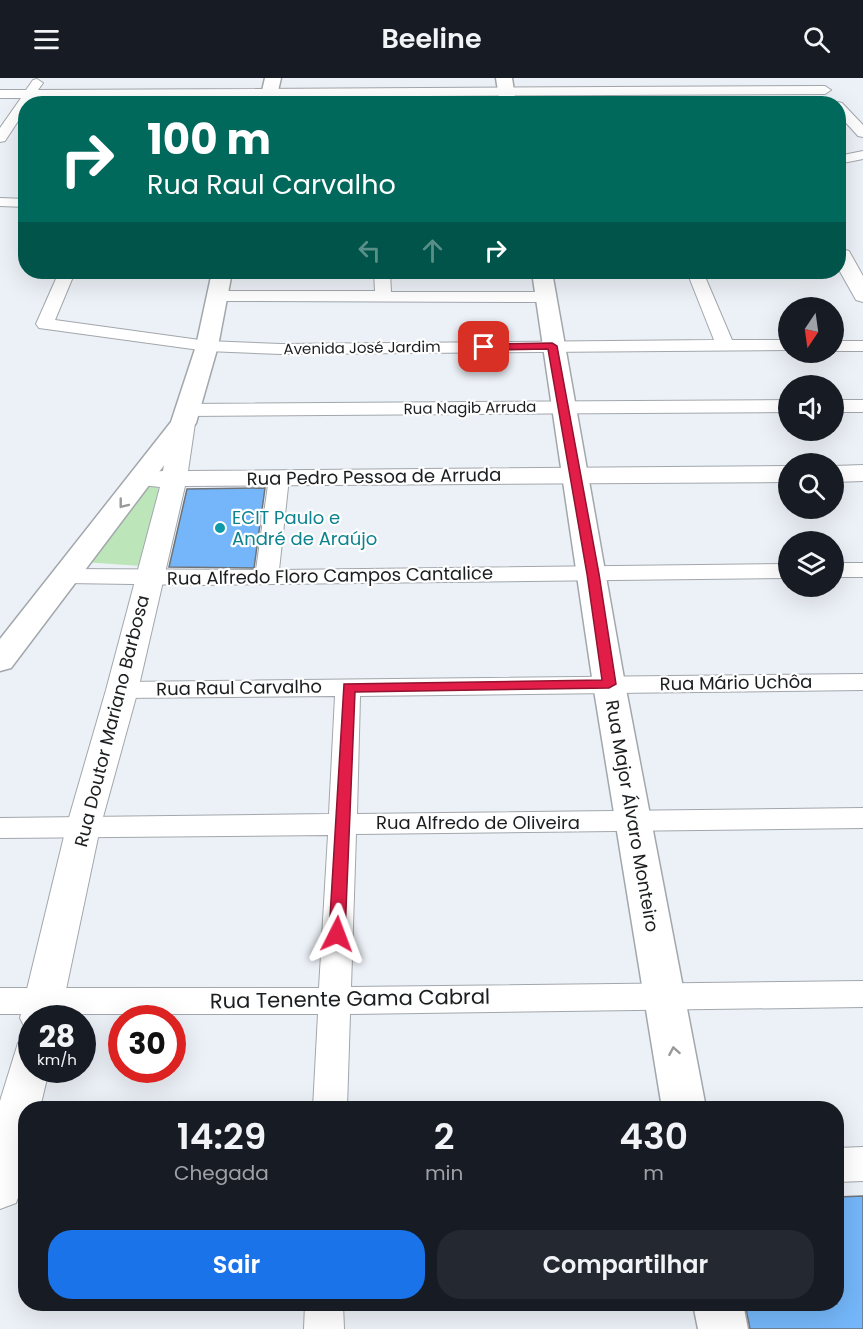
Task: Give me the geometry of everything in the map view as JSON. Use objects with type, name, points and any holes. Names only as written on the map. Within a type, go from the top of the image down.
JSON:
[{"type":"main road","points":[[0,661],[141,479],[185,417],[207,346],[221,279]]},
{"type":"main road","name":"Rua Major Álvaro Monteiro","points":[[544,279],[562,407],[593,574],[609,684],[683,1101]]},
{"type":"main road","points":[[719,1311],[723,1329]]},
{"type":"street","points":[[30,94],[40,78]]},
{"type":"street","points":[[145,96],[153,78]]},
{"type":"street","points":[[389,78],[389,96]]},
{"type":"street","points":[[619,78],[625,96]]},
{"type":"street","points":[[815,78],[831,96]]},
{"type":"street","points":[[738,90],[741,96]]},
{"type":"street","points":[[654,96],[738,90],[825,90]]},
{"type":"street","points":[[191,96],[270,91],[355,96]]},
{"type":"street","points":[[422,96],[506,91],[540,96]]},
{"type":"street","points":[[0,94],[76,96]]},
{"type":"street","points":[[0,138],[18,112]]},
{"type":"street","points":[[846,113],[863,133]]},
{"type":"street","points":[[846,158],[863,155]]},
{"type":"street","points":[[0,202],[18,203]]},
{"type":"street","points":[[846,255],[863,256]]},
{"type":"street","points":[[846,265],[863,296]]},
{"type":"street","name":"Avenida José Jardim","points":[[64,279],[45,324],[207,346],[281,349],[778,345]]},
{"type":"street","points":[[382,279],[383,296]]},
{"type":"street","points":[[698,279],[725,345]]},
{"type":"street","points":[[217,296],[548,297]]},
{"type":"street","points":[[844,345],[863,346]]},
{"type":"street","name":"Rua Nagib Arruda","points":[[185,417],[562,407],[778,406]]},
{"type":"street","points":[[844,406],[863,406]]},
{"type":"street","name":"Rua Doutor Mariano Barbosa","points":[[43,1005],[83,828],[122,690],[174,480],[185,417]]},
{"type":"street","points":[[844,474],[863,473]]},
{"type":"street","name":"Rua Pedro Pessoa de Arruda","points":[[141,479],[778,474]]},
{"type":"street","points":[[267,576],[279,477]]},
{"type":"street","points":[[844,570],[863,570]]},
{"type":"street","name":"Rua Alfredo Floro Campos Cantalice","points":[[66,576],[148,578],[778,571]]},
{"type":"street","name":"Rua Mário Uchôa","points":[[609,684],[863,682]]},
{"type":"street","name":"Rua Raul Carvalho","points":[[122,690],[609,684]]},
{"type":"street","points":[[330,1101],[333,1001],[344,824],[348,687]]},
{"type":"street","name":"Rua Alfredo de Oliveira","points":[[0,828],[863,818]]},
{"type":"street","name":"Rua Tenente Gama Cabral","points":[[96,1008],[665,995],[863,994]]},
{"type":"street","name":"Rua Tenente Gama Cabral","points":[[0,1001],[21,1005]]},
{"type":"street","points":[[23,1101],[26,1083]]},
{"type":"street","points":[[8,1173],[18,1124]]},
{"type":"street","points":[[844,1165],[863,1164]]},
{"type":"street","points":[[324,1311],[324,1329]]},
{"type":"shaded area","points":[[619,92],[621,96],[517,96],[516,93]]},
{"type":"green space","points":[[154,484],[161,492],[141,566],[83,562],[141,485]]},
{"type":"building","name":"ECIT Paulo e André de Araújo","points":[[265,488],[254,568],[169,567],[187,489]]},
{"type":"building","points":[[863,1196],[863,1329],[750,1329],[746,1311],[844,1311],[844,1197]]},
{"type":"place","name":"ECIT Paulo e André de Araújo","points":[[220,528]]},
{"type":"route","points":[[337,934],[344,824],[348,687],[609,684],[593,574],[552,346],[484,347]]}]
